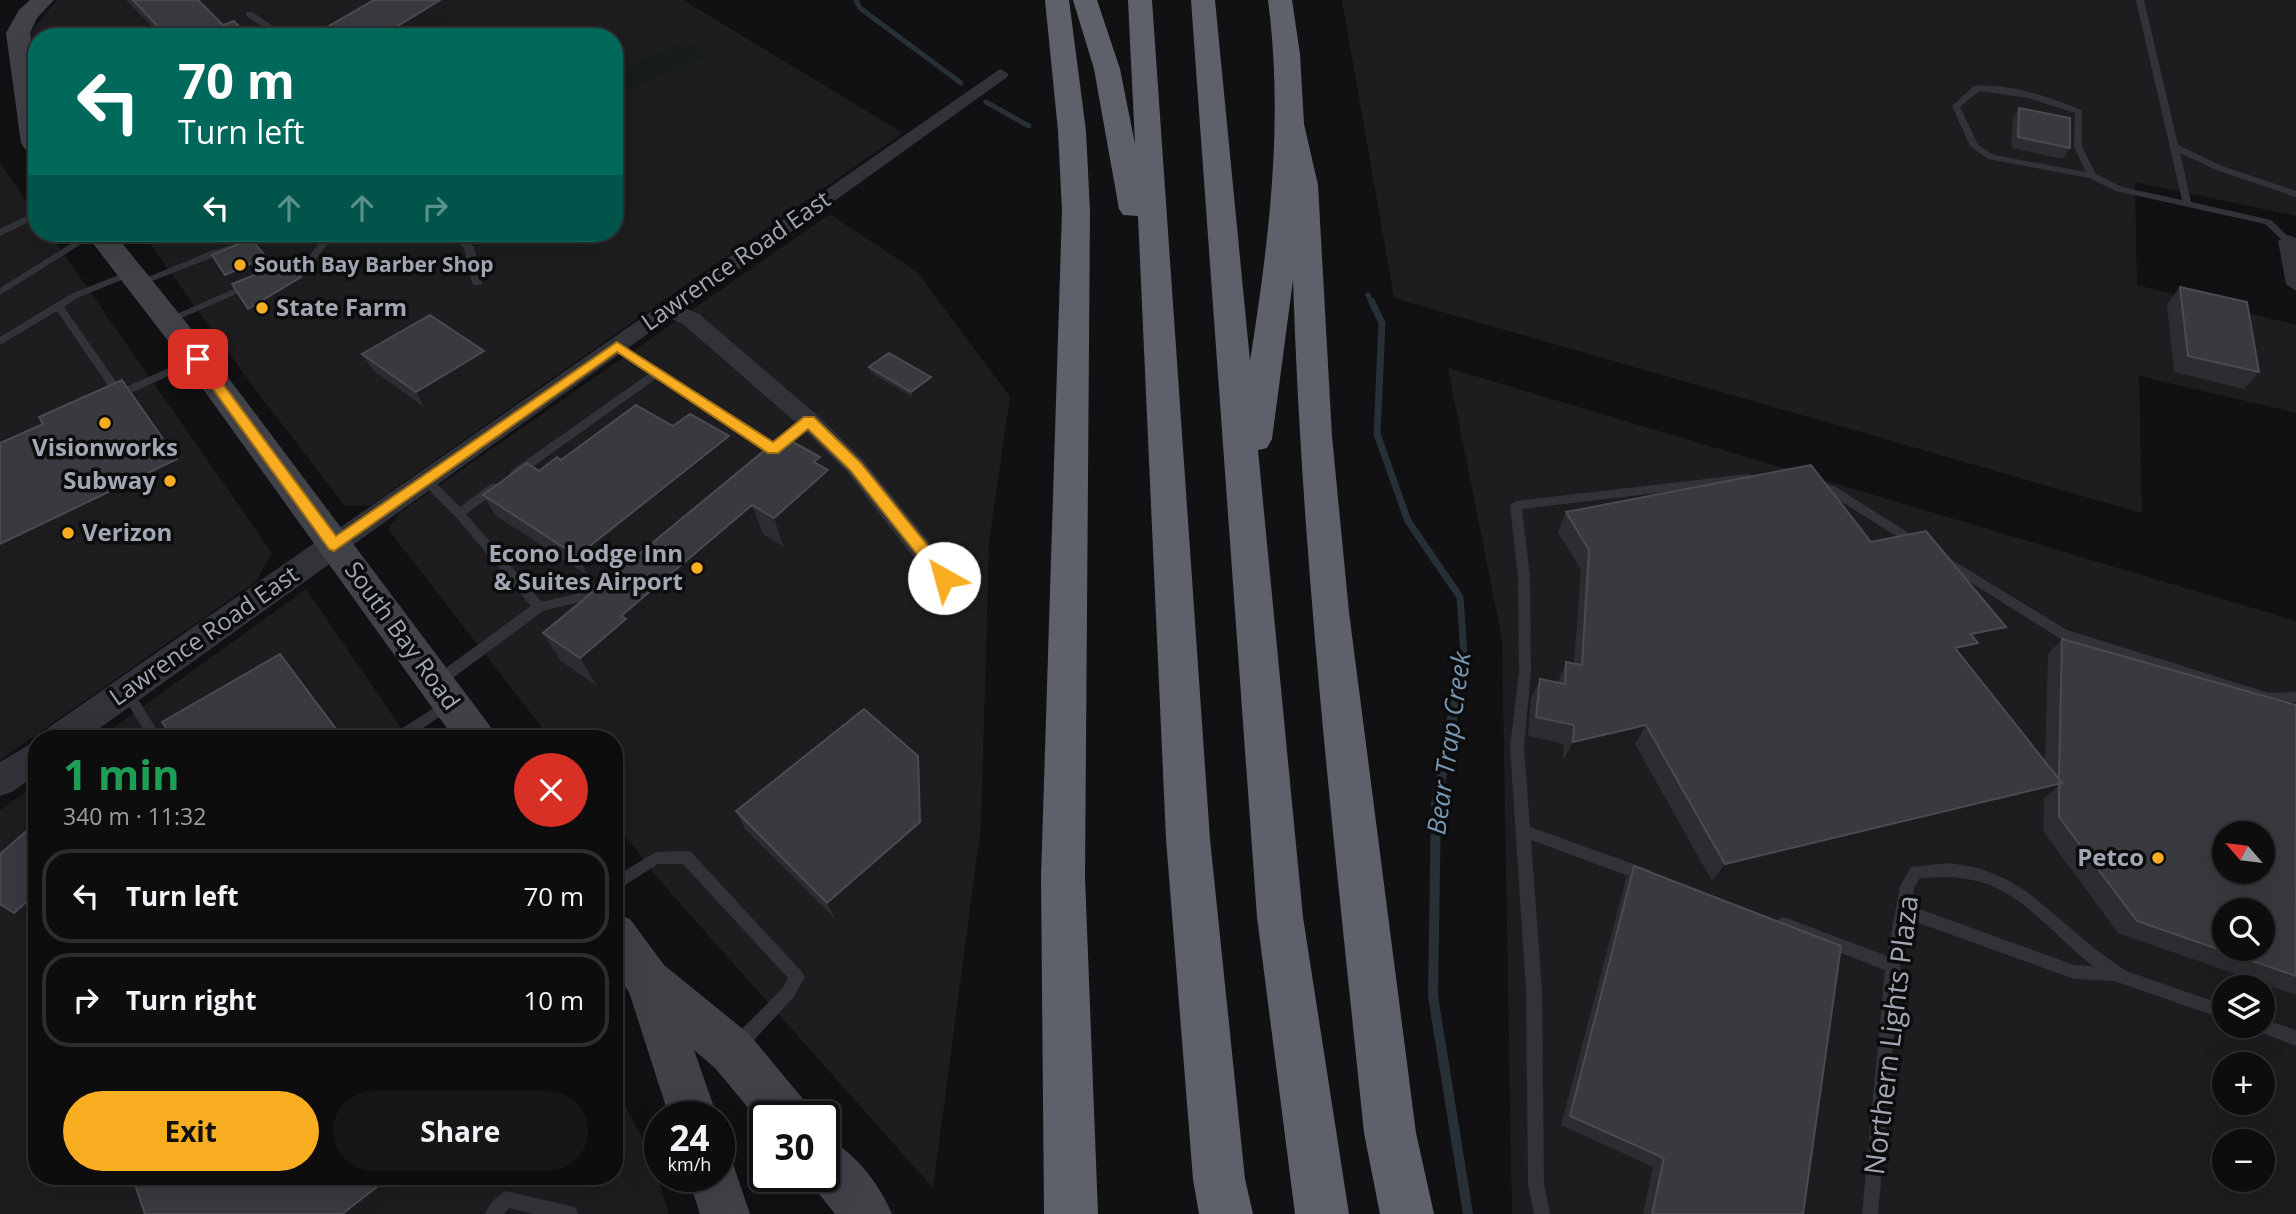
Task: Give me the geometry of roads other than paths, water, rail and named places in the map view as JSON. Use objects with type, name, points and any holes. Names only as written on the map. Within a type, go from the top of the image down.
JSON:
[{"type":"highway","points":[[1057,0],[1072,131],[1076,211],[1063,877],[1071,1214]]},
{"type":"highway","points":[[1085,0],[1107,69],[1161,353]]},
{"type":"highway","points":[[1140,0],[1188,839],[1219,1179],[1226,1214]]},
{"type":"highway","points":[[1203,0],[1280,918],[1322,1214]]},
{"type":"highway","points":[[1245,518],[1289,181],[1292,127],[1288,41],[1280,0]]},
{"type":"highway","points":[[1292,127],[1304,185],[1315,436],[1330,612],[1390,1133],[1407,1214]]},
{"type":"main road","points":[[28,99],[18,33],[27,15],[43,0]]},
{"type":"main road","points":[[0,93],[28,135]]},
{"type":"main road","name":"South Bay Road","points":[[106,242],[198,359],[457,718]]},
{"type":"main road","points":[[623,946],[648,981],[732,1051],[774,1101]]},
{"type":"main road","points":[[648,981],[688,1101]]},
{"type":"main road","points":[[840,1181],[867,1214]]},
{"type":"main road","points":[[718,1192],[725,1214]]},
{"type":"street","name":"Lawrence Road East","points":[[71,730],[1000,74]]},
{"type":"street","points":[[2288,241],[2296,284]]},
{"type":"street","points":[[670,309],[691,319],[809,421],[855,466],[944,578]]},
{"type":"street","points":[[0,781],[28,761]]},
{"type":"lane","points":[[2140,0],[2187,203]]},
{"type":"lane","points":[[249,14],[271,28]]},
{"type":"lane","points":[[2092,176],[2078,147],[2079,113],[2043,97],[2007,89],[1977,89],[1956,106],[1974,146],[1991,158],[2092,176],[2119,189],[2268,222],[2288,241]]},
{"type":"lane","points":[[2173,146],[2219,168],[2296,194]]},
{"type":"lane","points":[[0,233],[28,219]]},
{"type":"lane","points":[[0,292],[80,242]]},
{"type":"lane","points":[[0,342],[58,306],[135,278],[250,242]]},
{"type":"lane","points":[[168,320],[313,257],[324,242]]},
{"type":"lane","points":[[463,242],[469,247],[477,283]]},
{"type":"lane","points":[[58,306],[119,394]]},
{"type":"lane","points":[[617,346],[773,449]]},
{"type":"lane","points":[[107,399],[198,359]]},
{"type":"lane","points":[[460,513],[657,373]]},
{"type":"lane","points":[[762,458],[809,421]]},
{"type":"lane","points":[[1542,1214],[1536,1184],[1534,990],[1517,747],[1525,672],[1524,577],[1516,505],[1770,475]]},
{"type":"lane","points":[[1795,478],[1830,489],[2063,634],[2269,698],[2296,697]]},
{"type":"lane","points":[[427,481],[460,513],[539,607]]},
{"type":"lane","points":[[422,730],[457,718],[539,607],[587,596],[620,570]]},
{"type":"lane","points":[[125,692],[151,730]]},
{"type":"lane","points":[[1523,831],[1662,881]]},
{"type":"lane","points":[[623,879],[656,858],[686,857],[797,976],[788,993],[732,1051]]},
{"type":"lane","name":"Northern Lights Plaza","points":[[1870,1214],[1894,966],[1907,886],[1916,872],[1939,868],[1970,873],[2003,883],[2027,896],[2115,974],[2212,1008]]},
{"type":"lane","points":[[1902,910],[2074,972],[2115,974]]},
{"type":"lane","points":[[1764,917],[1894,966]]},
{"type":"lane","points":[[2275,1031],[2296,1038]]},
{"type":"lane","points":[[493,1214],[506,1199],[570,1214]]},
{"type":"waterway","name":"Bear Trap Creek","points":[[856,0],[860,8],[961,83]]},
{"type":"waterway","name":"Bear Trap Creek","points":[[986,102],[1029,126]]},
{"type":"waterway","name":"Bear Trap Creek","points":[[1368,295],[1372,304]]},
{"type":"waterway","name":"Bear Trap Creek","points":[[1372,302],[1382,323],[1377,434],[1408,521],[1460,597],[1464,655],[1456,699]]},
{"type":"waterway","name":"Bear Trap Creek","points":[[1456,697],[1436,805],[1433,996],[1468,1214]]},
{"type":"place","name":"South Bay Barber Shop","points":[[240,265]]},
{"type":"place","name":"State Farm","points":[[262,308]]},
{"type":"place","name":"Visionworks","points":[[105,423]]},
{"type":"place","name":"Subway","points":[[170,481]]},
{"type":"place","name":"Verizon","points":[[68,533]]},
{"type":"place","name":"Econo Lodge Inn & Suites Airport","points":[[697,568]]},
{"type":"place","name":"Petco","points":[[2158,858]]}]
